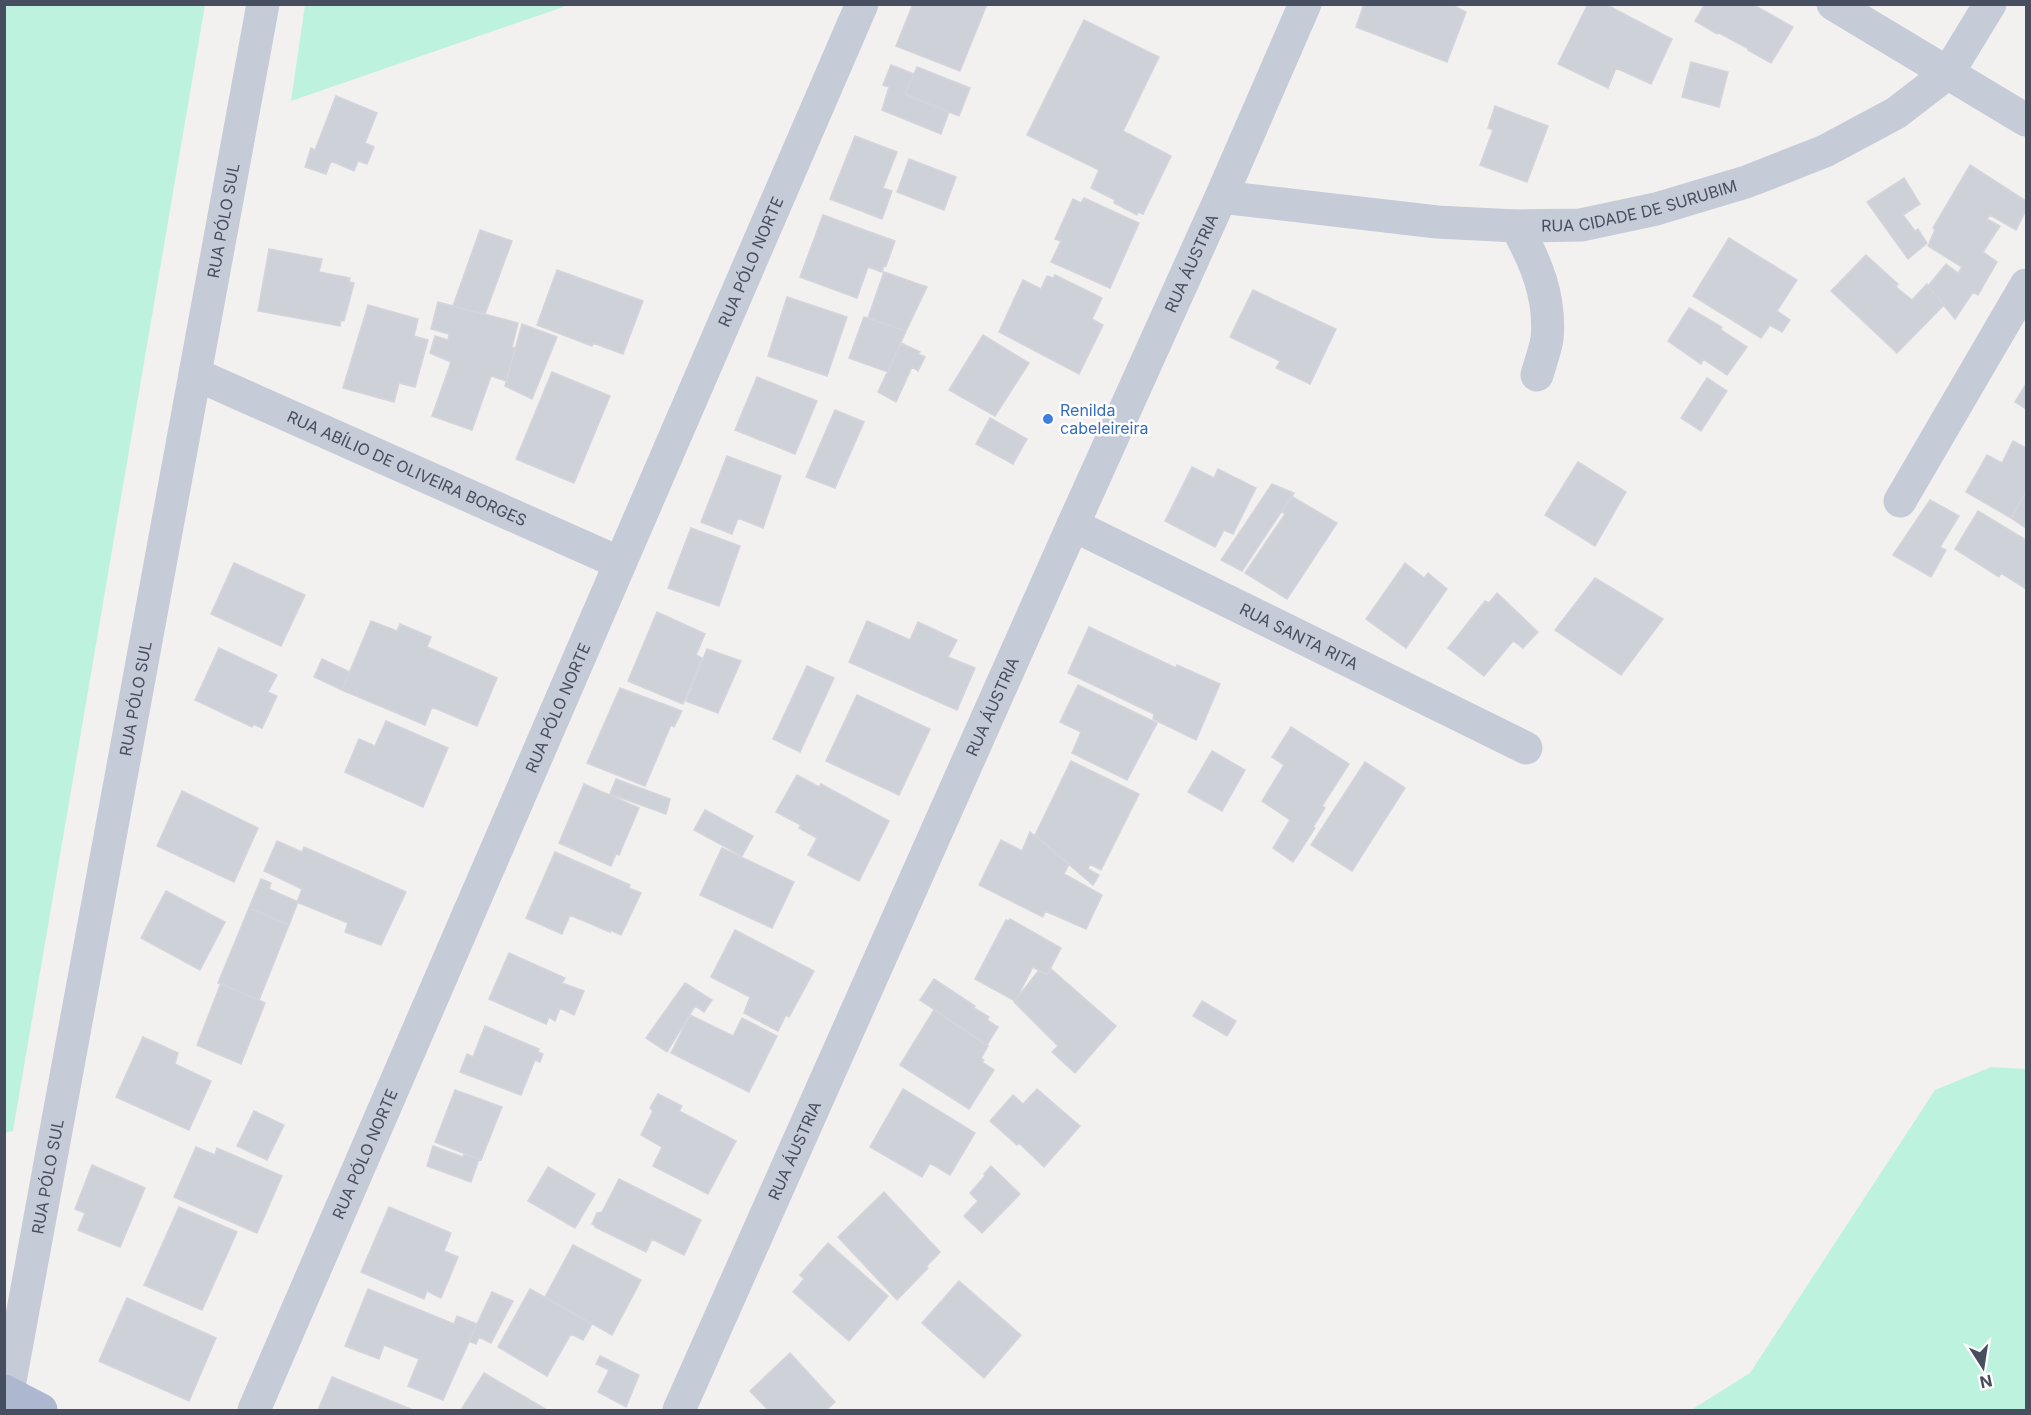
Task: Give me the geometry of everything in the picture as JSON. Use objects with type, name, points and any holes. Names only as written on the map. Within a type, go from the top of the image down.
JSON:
[{"type":"main road","points":[[6,1391],[41,1410]]},
{"type":"street","name":"RUA PÓLO SUL","points":[[6,1391],[263,4]]},
{"type":"street","name":"RUA PÓLO NORTE","points":[[254,1410],[862,4]]},
{"type":"street","name":"RUA ÁUSTRIA","points":[[679,1410],[1305,4]]},
{"type":"street","points":[[1833,4],[2026,120]]},
{"type":"street","name":"RUA CIDADE DE SURUBIM","points":[[1221,197],[1437,222],[1516,226],[1581,225],[1656,209],[1746,182],[1825,151],[1896,113],[1948,73],[1990,4]]},
{"type":"street","points":[[1516,226],[1536,262],[1546,298],[1547,339],[1537,375]]},
{"type":"street","points":[[1900,501],[2026,285]]},
{"type":"street","name":"RUA ABÍLIO DE OLIVEIRA BORGES","points":[[195,374],[620,563]]},
{"type":"street","name":"RUA SANTA RITA","points":[[1073,525],[1526,748]]},
{"type":"green space","points":[[5,4],[205,5],[13,1131],[5,1133]]},
{"type":"green space","points":[[305,4],[569,5],[291,101]]},
{"type":"green space","points":[[1991,1067],[2026,1069],[2026,1410],[1691,1410],[1750,1373],[1935,1090]]},
{"type":"building","points":[[913,4],[987,4],[960,71],[896,46]]},
{"type":"building","points":[[1364,4],[1451,4],[1466,12],[1447,62],[1356,27]]},
{"type":"building","points":[[1588,4],[1605,4],[1672,39],[1651,84],[1616,68],[1608,88],[1558,64]]},
{"type":"building","points":[[1705,4],[1752,4],[1793,27],[1771,63],[1695,21]]},
{"type":"building","points":[[1084,20],[1159,57],[1123,131],[1171,156],[1143,214],[1138,212],[1137,215],[1091,188],[1099,170],[1027,135]]},
{"type":"building","points":[[1691,62],[1728,72],[1719,107],[1682,97]]},
{"type":"building","points":[[891,65],[914,74],[905,94],[949,112],[941,134],[882,110],[889,87],[883,85]]},
{"type":"building","points":[[917,67],[970,88],[959,116],[905,94]]},
{"type":"building","points":[[336,96],[377,113],[365,143],[374,147],[367,164],[358,161],[354,171],[331,161],[326,174],[305,167],[311,148],[315,150]]},
{"type":"building","points":[[1495,106],[1548,126],[1527,182],[1480,165],[1493,130],[1488,128]]},
{"type":"building","points":[[855,136],[897,152],[883,188],[892,191],[882,219],[830,199]]},
{"type":"building","points":[[909,159],[956,177],[944,210],[897,192]]},
{"type":"building","points":[[1970,165],[2026,201],[2026,210],[2016,230],[1990,215],[1987,219],[2000,226],[1983,252],[1997,262],[1978,295],[1973,292],[1955,319],[1928,286],[1946,264],[1958,273],[1962,267],[1928,246],[1935,230],[1933,228]]},
{"type":"building","points":[[1904,178],[1920,204],[1903,215],[1915,231],[1918,229],[1927,243],[1908,259],[1867,202]]},
{"type":"building","points":[[1084,198],[1139,223],[1110,288],[1051,262],[1061,241],[1055,239],[1073,199],[1081,203]]},
{"type":"building","points":[[823,215],[895,241],[882,272],[868,267],[857,298],[800,277]]},
{"type":"building","points":[[480,230],[512,241],[485,314],[453,306]]},
{"type":"building","points":[[1729,238],[1797,280],[1777,311],[1790,320],[1782,332],[1770,325],[1761,338],[1693,296]]},
{"type":"building","points":[[269,249],[322,259],[319,272],[350,278],[349,282],[354,283],[344,321],[341,320],[340,326],[258,311]]},
{"type":"building","points":[[1866,255],[1898,284],[1896,287],[1912,300],[1927,284],[1944,305],[1897,353],[1831,291]]},
{"type":"building","points":[[557,270],[643,301],[623,354],[593,343],[592,346],[537,325]]},
{"type":"building","points":[[884,272],[927,287],[906,331],[868,318]]},
{"type":"building","points":[[1055,275],[1102,298],[1092,319],[1103,325],[1079,374],[999,332],[1023,280],[1041,289],[1047,276],[1053,278]]},
{"type":"building","points":[[1253,290],[1336,329],[1310,384],[1276,368],[1280,361],[1230,337]]},
{"type":"building","points":[[787,297],[847,317],[827,376],[768,356]]},
{"type":"building","points":[[438,302],[518,323],[512,347],[515,348],[506,381],[491,376],[472,430],[432,416],[451,362],[430,353],[435,336],[448,340],[449,334],[431,329]]},
{"type":"building","points":[[368,305],[418,319],[414,336],[428,340],[415,387],[399,383],[394,402],[343,388]]},
{"type":"building","points":[[1689,308],[1722,327],[1721,330],[1747,347],[1727,375],[1703,359],[1701,364],[1668,341]]},
{"type":"building","points":[[864,317],[906,331],[888,372],[849,358]]},
{"type":"building","points":[[522,324],[557,337],[532,399],[505,386]]},
{"type":"building","points":[[983,335],[1029,363],[995,416],[949,390]]},
{"type":"building","points":[[901,343],[925,357],[918,371],[912,367],[896,402],[878,392]]},
{"type":"building","points":[[552,372],[610,396],[574,483],[516,459]]},
{"type":"building","points":[[757,377],[817,401],[795,454],[735,430]]},
{"type":"building","points":[[1707,378],[1727,391],[1701,431],[1681,418]]},
{"type":"building","points":[[2026,384],[2026,409],[2015,402]]},
{"type":"building","points":[[835,410],[864,422],[835,488],[806,477]]},
{"type":"building","points":[[990,418],[1027,439],[1013,464],[976,444]]},
{"type":"building","points":[[2013,441],[2026,448],[2026,492],[2011,518],[1966,492],[1987,455],[2002,463]]},
{"type":"building","points":[[727,456],[781,476],[763,528],[738,518],[732,534],[701,522]]},
{"type":"building","points":[[1578,462],[1626,492],[1595,546],[1545,515]]},
{"type":"building","points":[[1192,467],[1214,478],[1218,469],[1256,488],[1233,534],[1224,530],[1215,547],[1165,521]]},
{"type":"building","points":[[1272,484],[1294,493],[1242,571],[1221,560]]},
{"type":"building","points":[[2026,492],[2026,528],[2011,518]]},
{"type":"building","points":[[1291,496],[1337,523],[1287,599],[1245,573],[1285,514],[1282,512]]},
{"type":"building","points":[[1930,500],[1959,516],[1940,547],[1946,550],[1931,577],[1893,555]]},
{"type":"building","points":[[1978,511],[2026,540],[2026,589],[2001,573],[1999,577],[1955,549]]},
{"type":"building","points":[[691,528],[740,546],[719,606],[668,588]]},
{"type":"building","points":[[234,563],[305,595],[281,646],[211,614]]},
{"type":"building","points":[[1405,563],[1424,578],[1428,573],[1447,589],[1406,648],[1366,619]]},
{"type":"building","points":[[1595,578],[1663,619],[1621,675],[1555,630]]},
{"type":"building","points":[[1497,593],[1538,632],[1523,648],[1513,641],[1484,676],[1448,648],[1485,601],[1489,603]]},
{"type":"building","points":[[657,612],[705,634],[696,655],[702,658],[683,704],[628,681]]},
{"type":"building","points":[[371,621],[397,631],[400,624],[431,637],[427,647],[497,678],[477,726],[432,707],[425,725],[342,690]]},
{"type":"building","points":[[867,621],[910,640],[918,622],[957,640],[948,657],[975,668],[957,710],[849,662]]},
{"type":"building","points":[[1089,627],[1176,668],[1177,665],[1220,684],[1196,740],[1153,719],[1154,714],[1068,673]]},
{"type":"building","points":[[219,648],[277,675],[268,692],[277,696],[262,728],[253,724],[252,727],[195,700]]},
{"type":"building","points":[[707,649],[741,661],[718,713],[686,701]]},
{"type":"building","points":[[322,659],[350,672],[342,690],[314,677]]},
{"type":"building","points":[[807,666],[834,678],[800,752],[773,739]]},
{"type":"building","points":[[1078,685],[1157,723],[1127,780],[1072,753],[1081,732],[1060,722]]},
{"type":"building","points":[[620,688],[682,711],[674,727],[671,725],[645,786],[587,763]]},
{"type":"building","points":[[857,695],[930,729],[899,795],[826,761]]},
{"type":"building","points":[[386,721],[448,748],[423,807],[345,772],[359,739],[375,746]]},
{"type":"building","points":[[1291,727],[1349,764],[1322,806],[1325,808],[1313,827],[1315,828],[1293,862],[1273,848],[1290,820],[1262,801],[1284,765],[1272,757]]},
{"type":"building","points":[[1212,751],[1245,770],[1222,811],[1188,792]]},
{"type":"building","points":[[1071,761],[1139,794],[1101,870],[1090,864],[1088,869],[1099,875],[1093,885],[1035,835]]},
{"type":"building","points":[[1365,762],[1405,788],[1352,871],[1311,845]]},
{"type":"building","points":[[797,775],[819,787],[821,784],[889,821],[859,881],[808,855],[817,838],[799,828],[801,825],[776,812]]},
{"type":"building","points":[[616,779],[670,799],[666,814],[610,794]]},
{"type":"building","points":[[584,784],[639,808],[619,855],[616,854],[611,866],[559,843]]},
{"type":"building","points":[[182,791],[258,828],[234,882],[157,846]]},
{"type":"building","points":[[705,810],[753,836],[742,856],[694,830]]},
{"type":"building","points":[[1030,832],[1069,864],[1064,874],[1102,895],[1086,929],[1045,911],[1043,917],[979,885],[1001,840],[1022,851]]},
{"type":"building","points":[[277,841],[302,852],[304,847],[406,892],[381,945],[345,932],[348,923],[297,902],[302,889],[264,871]]},
{"type":"building","points":[[722,848],[794,882],[772,928],[700,895]]},
{"type":"building","points":[[555,852],[630,885],[629,888],[641,893],[621,935],[570,915],[562,934],[526,918]]},
{"type":"building","points":[[261,879],[271,883],[269,889],[298,902],[289,925],[249,908]]},
{"type":"building","points":[[166,891],[225,922],[200,970],[141,938]]},
{"type":"building","points":[[249,908],[289,925],[259,1000],[218,983]]},
{"type":"building","points":[[1010,919],[1061,948],[1047,975],[1033,967],[1015,1001],[975,979],[1006,920]]},
{"type":"building","points":[[735,930],[814,971],[789,1017],[786,1015],[778,1031],[744,1013],[750,997],[711,977]]},
{"type":"building","points":[[509,953],[565,978],[562,983],[584,991],[574,1015],[560,1008],[555,1021],[549,1017],[546,1024],[489,999]]},
{"type":"building","points":[[1051,969],[1116,1026],[1075,1073],[1052,1052],[1058,1046],[1014,1002],[1039,970],[1047,975]]},
{"type":"building","points":[[934,979],[975,1006],[974,1008],[989,1017],[987,1020],[998,1027],[987,1045],[920,1000]]},
{"type":"building","points":[[221,983],[265,1003],[241,1064],[197,1045]]},
{"type":"building","points":[[685,983],[712,1000],[704,1012],[695,1006],[667,1052],[646,1038]]},
{"type":"building","points":[[1202,1001],[1236,1021],[1227,1036],[1193,1016]]},
{"type":"building","points":[[934,1010],[988,1046],[981,1058],[984,1060],[982,1062],[994,1070],[969,1109],[900,1065]]},
{"type":"building","points":[[690,1015],[733,1036],[742,1018],[777,1036],[749,1092],[671,1053]]},
{"type":"building","points":[[485,1026],[539,1049],[538,1052],[543,1054],[540,1062],[535,1060],[521,1095],[460,1072],[467,1054],[473,1057]]},
{"type":"building","points":[[143,1037],[178,1053],[175,1064],[211,1081],[189,1130],[116,1097]]},
{"type":"building","points":[[903,1089],[975,1133],[950,1175],[930,1163],[922,1177],[870,1147]]},
{"type":"building","points":[[1037,1089],[1080,1126],[1044,1167],[1019,1143],[1017,1145],[990,1121],[1013,1095],[1023,1104]]},
{"type":"building","points":[[455,1090],[502,1107],[481,1160],[435,1142]]},
{"type":"building","points":[[658,1094],[682,1106],[679,1111],[736,1141],[708,1194],[653,1166],[662,1147],[641,1135],[653,1111],[650,1108]]},
{"type":"building","points":[[254,1111],[284,1125],[267,1160],[237,1146]]},
{"type":"building","points":[[433,1146],[463,1157],[464,1154],[479,1159],[471,1182],[427,1166]]},
{"type":"building","points":[[196,1147],[215,1155],[217,1148],[282,1176],[257,1233],[174,1197]]},
{"type":"building","points":[[92,1165],[145,1188],[120,1247],[78,1230],[85,1213],[75,1209]]},
{"type":"building","points":[[991,1166],[1020,1194],[982,1233],[964,1216],[978,1201],[970,1193]]},
{"type":"building","points":[[548,1167],[595,1194],[575,1228],[528,1201]]},
{"type":"building","points":[[619,1179],[701,1220],[684,1255],[652,1239],[646,1252],[592,1224],[597,1213],[602,1212]]},
{"type":"building","points":[[884,1192],[940,1252],[897,1300],[838,1237]]},
{"type":"building","points":[[179,1207],[237,1232],[202,1310],[144,1285]]},
{"type":"building","points":[[389,1207],[451,1233],[444,1251],[458,1257],[441,1298],[427,1291],[424,1299],[361,1272]]},
{"type":"building","points":[[828,1243],[888,1296],[849,1341],[793,1292],[804,1279],[800,1275]]},
{"type":"building","points":[[573,1245],[641,1280],[612,1335],[545,1297]]},
{"type":"building","points":[[959,1281],[1021,1335],[984,1378],[922,1323]]},
{"type":"building","points":[[368,1289],[454,1324],[457,1316],[477,1324],[443,1400],[408,1386],[419,1359],[384,1345],[379,1359],[345,1346]]},
{"type":"building","points":[[530,1289],[592,1324],[583,1340],[571,1334],[547,1376],[498,1347]]},
{"type":"building","points":[[492,1292],[513,1301],[491,1343],[479,1337],[476,1344],[469,1341]]},
{"type":"building","points":[[127,1298],[216,1338],[189,1401],[99,1361]]},
{"type":"building","points":[[790,1353],[835,1402],[826,1410],[768,1410],[750,1391]]},
{"type":"building","points":[[600,1356],[639,1375],[626,1407],[598,1392],[609,1370],[596,1364]]},
{"type":"building","points":[[484,1373],[547,1410],[461,1410]]},
{"type":"building","points":[[332,1377],[413,1410],[318,1410]]},
{"type":"place","name":"Renilda cabeleireira","points":[[1048,419]]}]
